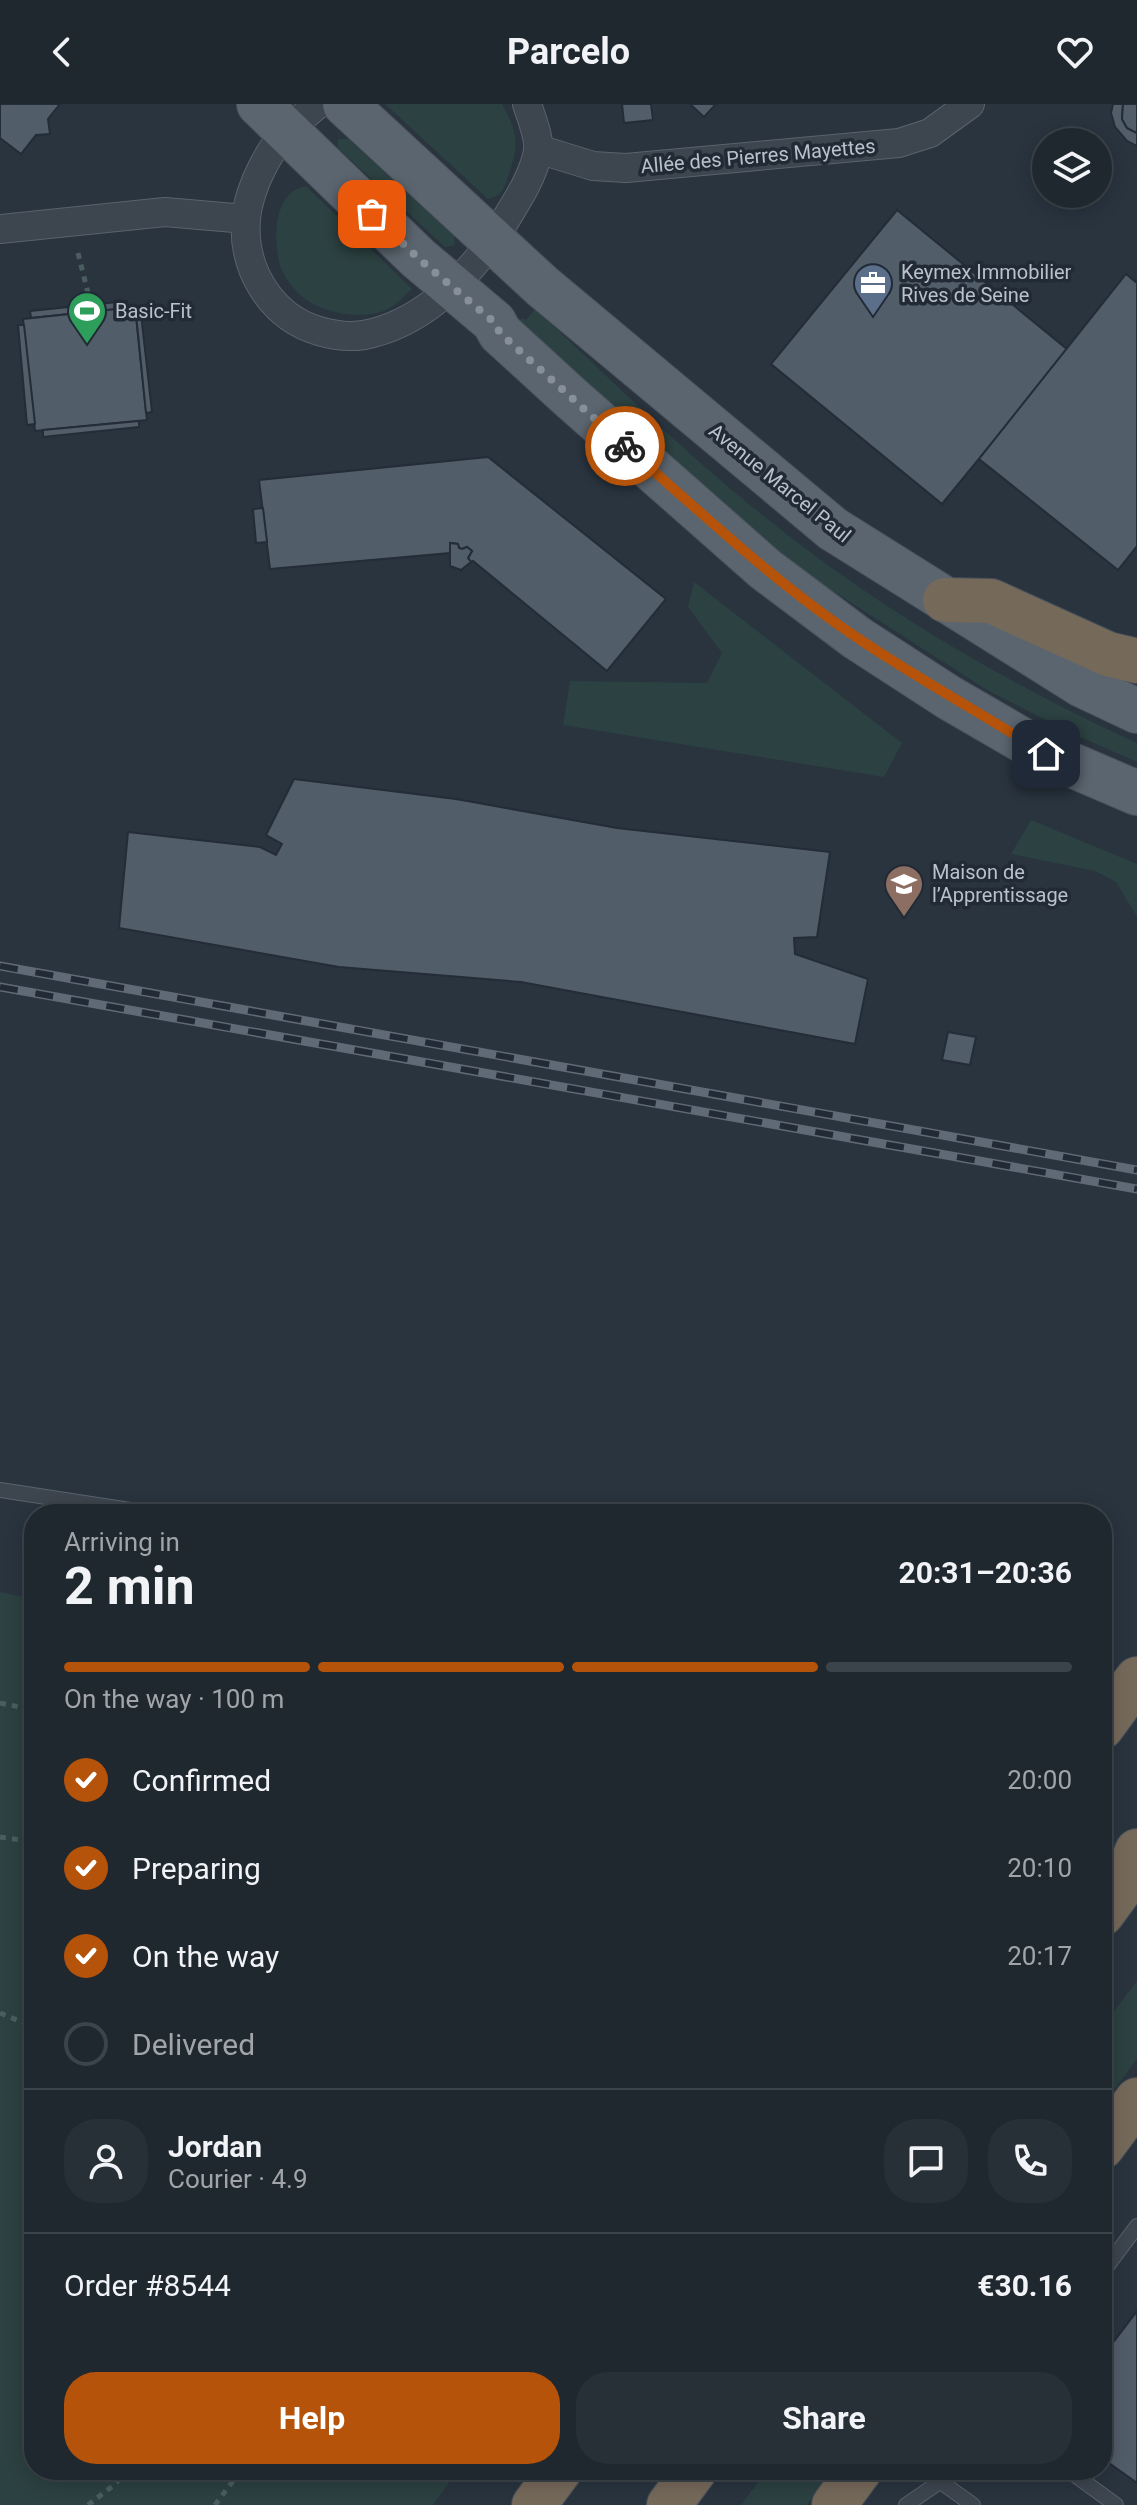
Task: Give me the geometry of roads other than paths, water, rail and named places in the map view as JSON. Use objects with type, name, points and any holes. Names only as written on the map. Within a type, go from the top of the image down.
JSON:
[{"type":"highway","points":[[945,600],[991,601],[1108,654],[1137,661]]},
{"type":"highway","points":[[1112,1713],[1137,1679]]},
{"type":"highway","points":[[1112,2134],[1137,2100]]},
{"type":"highway","points":[[534,2505],[553,2480]]},
{"type":"highway","points":[[669,2505],[688,2480]]},
{"type":"highway","points":[[834,2505],[853,2480]]},
{"type":"main road","name":"Avenue Marcel Paul","points":[[345,104],[560,302],[833,529],[1082,685],[1137,711]]},
{"type":"main road","points":[[288,113],[407,247],[494,322],[500,333],[570,397],[765,569],[857,638],[948,697],[1046,754],[1137,793]]},
{"type":"street","points":[[288,113],[256,182],[246,219],[249,261],[270,301],[300,325],[337,336],[371,334],[401,323],[452,287],[492,241],[522,194],[538,149],[527,104]]},
{"type":"street","name":"Allée des Pierres Mayettes","points":[[538,149],[593,166],[626,168],[899,143],[930,133],[970,104]]},
{"type":"street","points":[[0,229],[165,212],[246,219]]},
{"type":"lane","points":[[0,1490],[91,1504]]},
{"type":"lane","points":[[1112,2260],[1137,2226]]},
{"type":"lane","points":[[906,2505],[944,2480]]},
{"type":"lane","points":[[1082,2480],[1116,2505]]},
{"type":"lane","points":[[941,2482],[973,2505]]},
{"type":"railway","points":[[0,966],[1137,1170]]},
{"type":"railway","points":[[0,987],[1137,1189]]},
{"type":"place","name":"Keymex Immobilier Rives de Seine","points":[[873,317]]},
{"type":"place","name":"Basic-Fit","points":[[87,345]]},
{"type":"place","name":"Maison de l’Apprentissage","points":[[904,918]]}]
